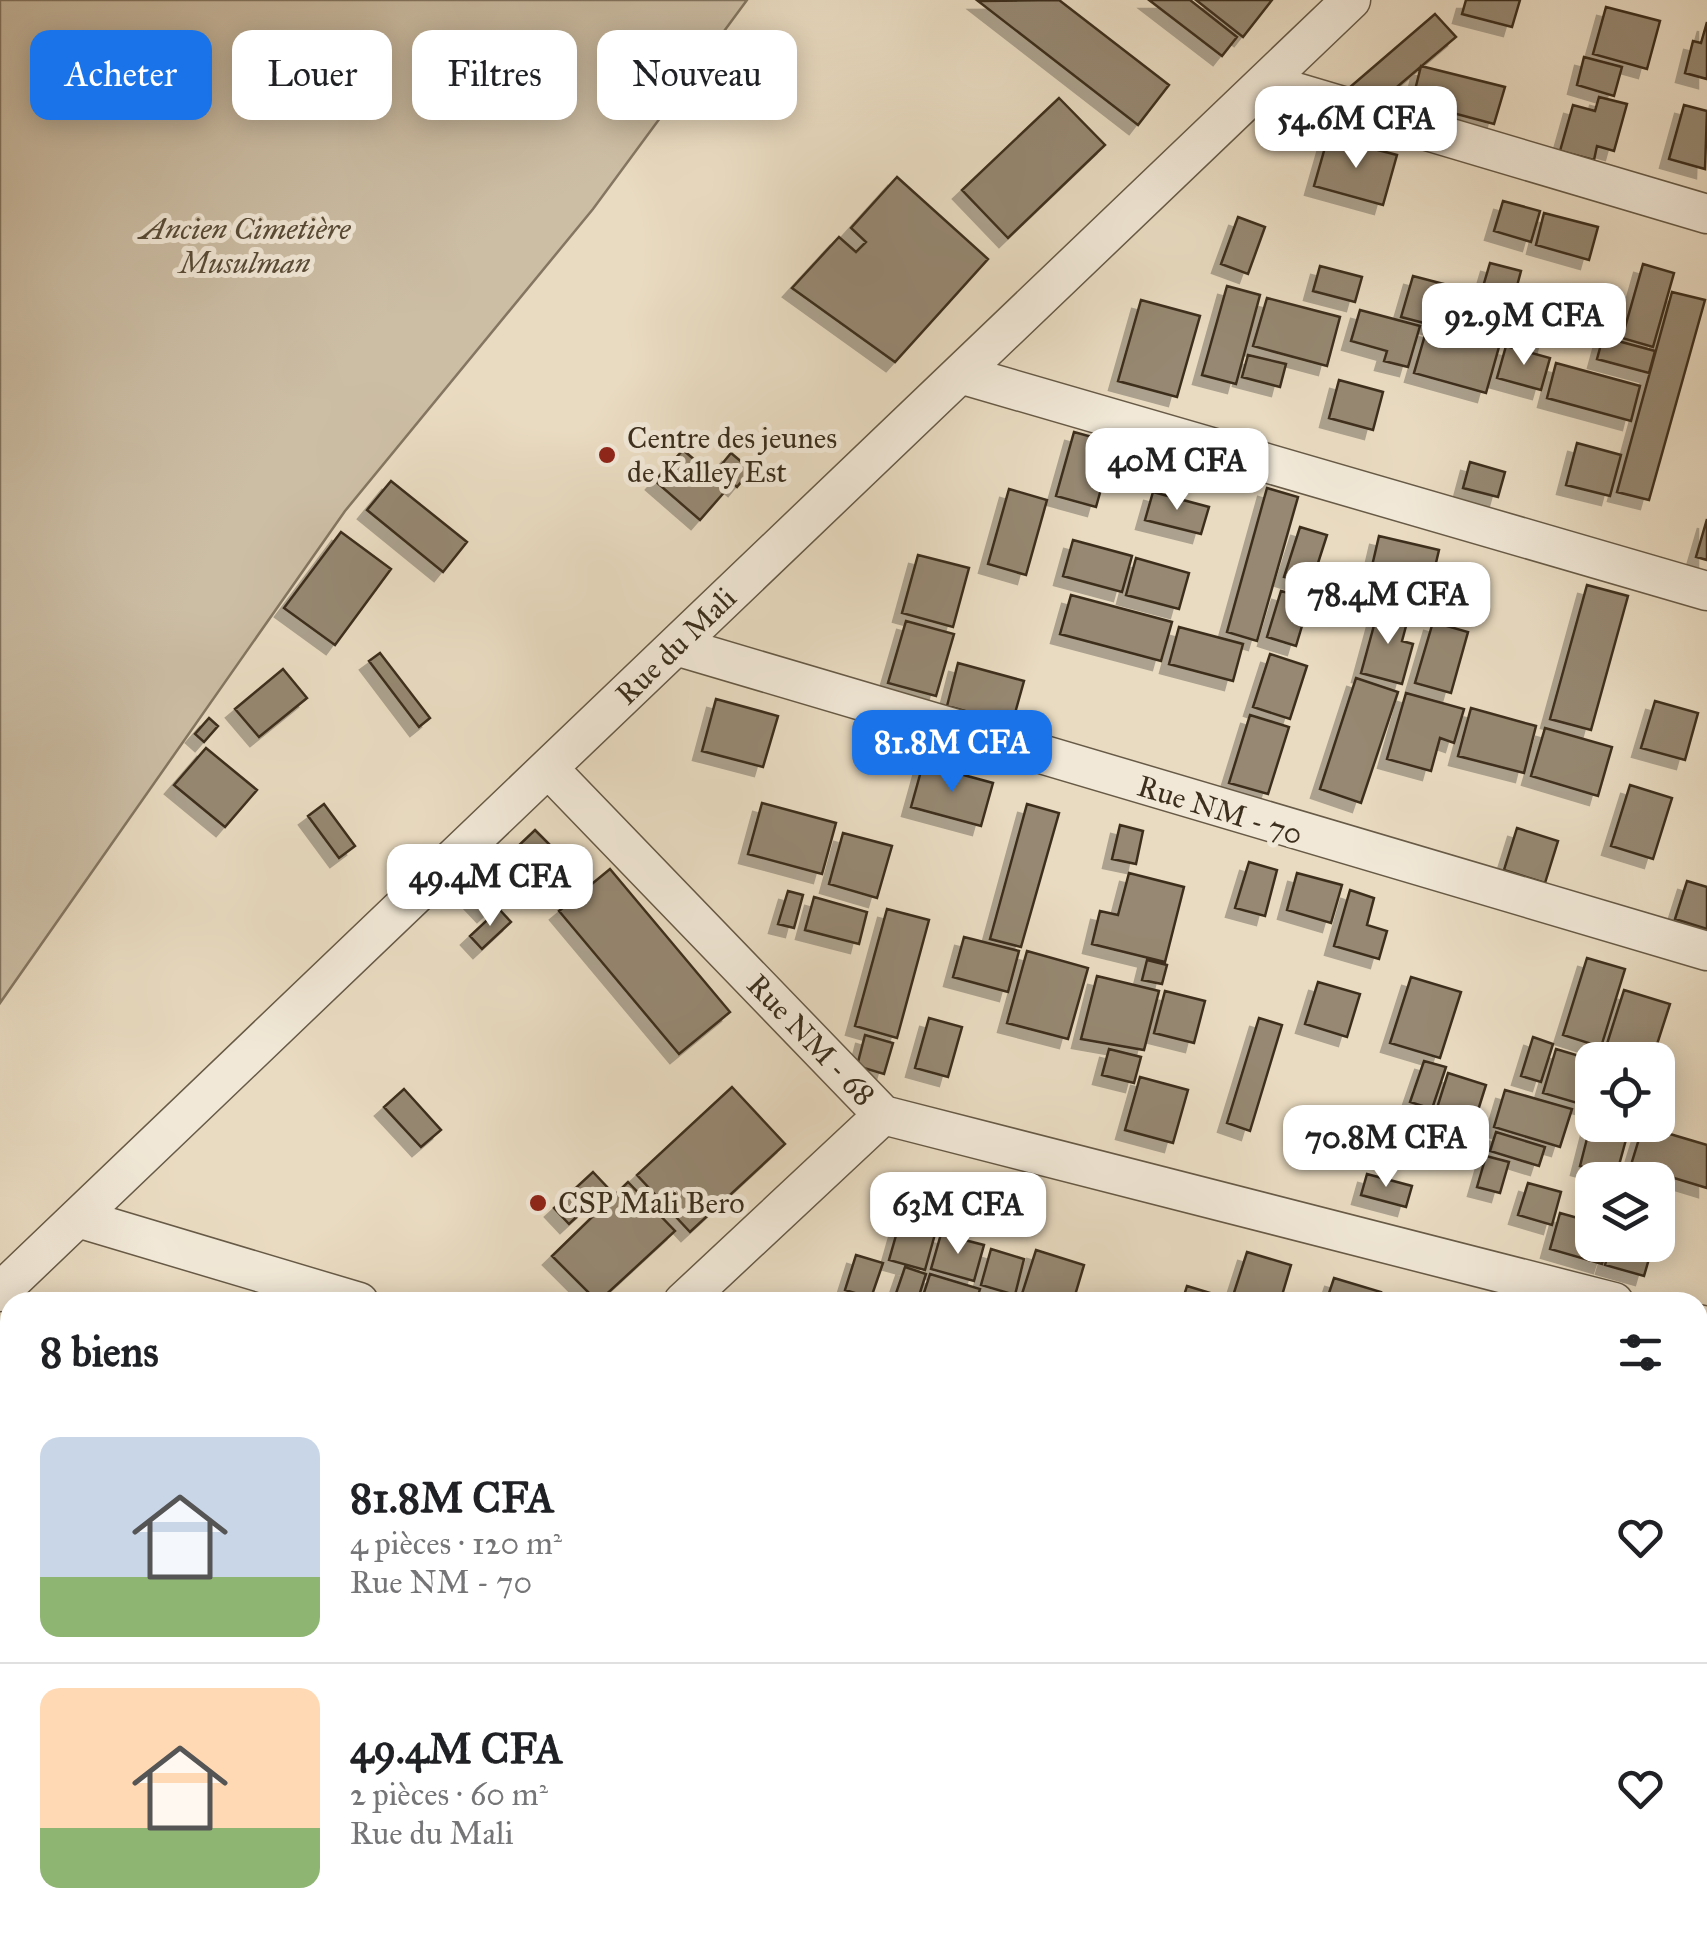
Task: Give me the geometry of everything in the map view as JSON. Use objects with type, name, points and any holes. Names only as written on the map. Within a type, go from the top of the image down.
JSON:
[{"type":"street","name":"Rue du Mali","points":[[0,1292],[1352,0]]},
{"type":"street","points":[[1265,82],[1707,214]]},
{"type":"street","points":[[960,374],[1707,590]]},
{"type":"street","name":"Rue NM - 70","points":[[676,646],[1707,951]]},
{"type":"street","name":"Rue NM - 68","points":[[548,768],[883,1115],[1575,1292]]},
{"type":"street","points":[[694,1292],[883,1115]]},
{"type":"street","points":[[78,1218],[326,1292]]},
{"type":"green space","name":"Ancien Cimetière Musulman","points":[[0,0],[747,0],[725,30],[597,30],[597,120],[659,120],[593,209],[345,511],[0,1003]]},
{"type":"building","points":[[1059,0],[1169,85],[1138,125],[978,1]]},
{"type":"building","points":[[1149,0],[1190,0],[1237,37],[1222,56]]},
{"type":"building","points":[[1196,0],[1272,0],[1243,37]]},
{"type":"building","points":[[1466,0],[1520,0],[1512,27],[1462,14]]},
{"type":"building","points":[[1606,7],[1660,21],[1647,69],[1593,54]]},
{"type":"building","points":[[1435,14],[1456,37],[1378,103],[1349,88]]},
{"type":"building","points":[[1707,22],[1707,79],[1685,73],[1693,41],[1701,43]]},
{"type":"building","points":[[1584,57],[1622,67],[1614,96],[1577,85]]},
{"type":"building","points":[[1421,66],[1505,87],[1494,124],[1412,102]]},
{"type":"building","points":[[1599,97],[1627,104],[1614,151],[1597,146],[1594,160],[1560,151],[1573,105],[1595,111]]},
{"type":"building","points":[[1059,98],[1105,145],[1008,238],[962,190]]},
{"type":"building","points":[[1684,105],[1707,111],[1705,169],[1669,159]]},
{"type":"building","points":[[1328,137],[1397,155],[1383,205],[1314,186]]},
{"type":"building","points":[[897,177],[988,259],[895,362],[792,288],[839,237],[856,252],[866,242],[851,228]]},
{"type":"building","points":[[1503,201],[1540,211],[1531,242],[1494,231]]},
{"type":"building","points":[[1544,213],[1598,227],[1589,260],[1536,245]]},
{"type":"building","points":[[1238,217],[1265,227],[1248,274],[1221,264]]},
{"type":"building","points":[[1490,263],[1521,271],[1509,316],[1477,307]]},
{"type":"building","points":[[1643,264],[1674,273],[1653,347],[1622,338]]},
{"type":"building","points":[[1320,266],[1362,277],[1355,302],[1313,291]]},
{"type":"building","points":[[1413,276],[1455,287],[1443,328],[1401,317]]},
{"type":"building","points":[[1227,286],[1260,295],[1236,384],[1202,375]]},
{"type":"building","points":[[1520,292],[1557,301],[1545,346],[1508,336]]},
{"type":"building","points":[[1672,292],[1705,300],[1649,500],[1617,492]]},
{"type":"building","points":[[1267,298],[1340,317],[1327,366],[1253,346]]},
{"type":"building","points":[[1141,300],[1200,316],[1177,397],[1118,381]]},
{"type":"building","points":[[1360,310],[1420,326],[1408,367],[1384,361],[1387,351],[1351,341]]},
{"type":"building","points":[[1475,313],[1506,322],[1486,393],[1414,373],[1427,328],[1468,339]]},
{"type":"building","points":[[1603,337],[1655,351],[1649,373],[1597,359]]},
{"type":"building","points":[[1506,346],[1550,358],[1541,390],[1497,378]]},
{"type":"building","points":[[1248,355],[1286,364],[1280,387],[1242,377]]},
{"type":"building","points":[[1556,363],[1640,386],[1631,421],[1547,398]]},
{"type":"building","points":[[1339,380],[1383,392],[1373,430],[1329,418]]},
{"type":"building","points":[[1074,432],[1114,443],[1096,507],[1056,496]]},
{"type":"building","points":[[1577,443],[1621,455],[1610,496],[1566,485]]},
{"type":"building","points":[[683,450],[728,488],[700,520],[655,481]]},
{"type":"building","points":[[731,453],[751,470],[737,487],[717,470]]},
{"type":"building","points":[[1470,462],[1505,472],[1498,497],[1463,488]]},
{"type":"building","points":[[391,481],[467,542],[443,572],[367,510]]},
{"type":"building","points":[[1267,488],[1298,497],[1257,641],[1227,632]]},
{"type":"building","points":[[1009,489],[1047,500],[1026,575],[988,564]]},
{"type":"building","points":[[1153,492],[1209,507],[1201,534],[1145,520]]},
{"type":"building","points":[[1707,519],[1707,560],[1696,557]]},
{"type":"building","points":[[1300,527],[1327,535],[1311,585],[1284,577]]},
{"type":"building","points":[[341,532],[391,569],[335,645],[284,608]]},
{"type":"building","points":[[1379,536],[1439,550],[1432,580],[1372,566]]},
{"type":"building","points":[[1073,540],[1132,556],[1122,592],[1063,576]]},
{"type":"building","points":[[918,555],[969,568],[953,627],[902,613]]},
{"type":"building","points":[[1136,558],[1189,573],[1179,609],[1126,595]]},
{"type":"building","points":[[1587,585],[1628,596],[1591,730],[1550,719]]},
{"type":"building","points":[[1281,591],[1310,599],[1296,646],[1267,637]]},
{"type":"building","points":[[1071,595],[1172,622],[1161,661],[1060,634]]},
{"type":"building","points":[[1379,607],[1409,615],[1402,641],[1413,644],[1402,684],[1361,673]]},
{"type":"building","points":[[906,621],[954,634],[936,696],[888,683]]},
{"type":"building","points":[[1433,622],[1468,632],[1451,693],[1415,683]]},
{"type":"building","points":[[1179,627],[1243,644],[1233,681],[1169,664]]},
{"type":"building","points":[[380,653],[430,718],[419,727],[369,661]]},
{"type":"building","points":[[1270,654],[1307,666],[1290,719],[1253,707]]},
{"type":"building","points":[[958,663],[1024,681],[1012,724],[947,706]]},
{"type":"building","points":[[283,669],[307,698],[259,737],[235,709]]},
{"type":"building","points":[[1356,678],[1398,692],[1361,803],[1320,789]]},
{"type":"building","points":[[1406,693],[1464,709],[1454,743],[1440,738],[1431,771],[1387,759]]},
{"type":"building","points":[[716,699],[778,716],[763,767],[702,751]]},
{"type":"building","points":[[1655,701],[1698,713],[1685,760],[1641,748]]},
{"type":"building","points":[[1471,708],[1536,726],[1524,773],[1458,756]]},
{"type":"building","points":[[1250,715],[1289,727],[1268,794],[1229,783]]},
{"type":"building","points":[[209,718],[218,726],[204,742],[195,734]]},
{"type":"building","points":[[1545,728],[1612,747],[1598,796],[1531,776]]},
{"type":"building","points":[[206,748],[257,790],[225,827],[174,785]]},
{"type":"building","points":[[923,764],[993,783],[981,826],[911,807]]},
{"type":"building","points":[[1630,785],[1672,798],[1653,859],[1611,846]]},
{"type":"building","points":[[762,803],[836,823],[822,874],[748,854]]},
{"type":"building","points":[[324,804],[355,846],[339,858],[308,816]]},
{"type":"building","points":[[1027,804],[1059,813],[1021,947],[990,939]]},
{"type":"building","points":[[1120,825],[1143,831],[1136,864],[1112,859]]},
{"type":"building","points":[[1517,828],[1558,841],[1545,883],[1504,870]]},
{"type":"building","points":[[535,830],[554,849],[486,913],[468,894]]},
{"type":"building","points":[[843,833],[892,846],[877,898],[829,884]]},
{"type":"building","points":[[1249,862],[1277,870],[1265,916],[1235,908]]},
{"type":"building","points":[[610,869],[730,1012],[679,1054],[559,911]]},
{"type":"building","points":[[1129,873],[1184,887],[1165,962],[1092,944],[1100,911],[1118,915]]},
{"type":"building","points":[[1297,873],[1342,885],[1331,923],[1287,910]]},
{"type":"building","points":[[1687,881],[1707,887],[1707,929],[1675,919]]},
{"type":"building","points":[[1350,890],[1374,898],[1367,925],[1387,931],[1379,959],[1334,946]]},
{"type":"building","points":[[788,891],[803,895],[794,928],[778,924]]},
{"type":"building","points":[[814,897],[867,912],[859,944],[805,930]]},
{"type":"building","points":[[499,909],[511,922],[482,949],[470,936]]},
{"type":"building","points":[[887,909],[929,920],[897,1038],[855,1026]]},
{"type":"building","points":[[964,937],[1019,951],[1008,992],[953,977]]},
{"type":"building","points":[[1027,951],[1088,968],[1068,1039],[1007,1023]]},
{"type":"building","points":[[1587,958],[1625,969],[1603,1042],[1585,1042],[1563,1035]]},
{"type":"building","points":[[1147,960],[1167,965],[1162,984],[1142,980]]},
{"type":"building","points":[[1097,976],[1159,991],[1144,1050],[1081,1039]]},
{"type":"building","points":[[1411,977],[1461,992],[1440,1058],[1390,1043]]},
{"type":"building","points":[[1318,982],[1360,994],[1347,1037],[1305,1024]]},
{"type":"building","points":[[1624,990],[1670,1004],[1658,1042],[1608,1042]]},
{"type":"building","points":[[1165,991],[1205,1001],[1194,1043],[1154,1033]]},
{"type":"building","points":[[929,1018],[962,1027],[948,1077],[915,1068]]},
{"type":"building","points":[[1259,1018],[1282,1025],[1250,1131],[1227,1123]]},
{"type":"building","points":[[865,1035],[893,1043],[884,1074],[857,1066]]},
{"type":"building","points":[[1533,1037],[1553,1044],[1541,1082],[1521,1076]]},
{"type":"building","points":[[1109,1049],[1141,1057],[1134,1083],[1102,1075]]},
{"type":"building","points":[[1556,1049],[1575,1055],[1575,1102],[1543,1093]]},
{"type":"building","points":[[1424,1061],[1446,1067],[1432,1109],[1410,1102]]},
{"type":"building","points":[[1448,1073],[1486,1085],[1469,1139],[1431,1127]]},
{"type":"building","points":[[1140,1077],[1188,1090],[1173,1143],[1125,1130]]},
{"type":"building","points":[[732,1087],[785,1144],[690,1232],[637,1175]]},
{"type":"building","points":[[404,1089],[441,1130],[421,1147],[384,1107]]},
{"type":"building","points":[[1505,1090],[1572,1109],[1560,1147],[1494,1127]]},
{"type":"building","points":[[1496,1132],[1545,1147],[1539,1166],[1490,1151]]},
{"type":"building","points":[[1675,1136],[1707,1145],[1707,1188],[1675,1178],[1675,1162],[1632,1162],[1638,1142],[1675,1142]]},
{"type":"building","points":[[1586,1142],[1625,1142],[1620,1162],[1581,1162]]},
{"type":"building","points":[[1486,1156],[1509,1162],[1500,1193],[1477,1187]]},
{"type":"building","points":[[593,1172],[608,1188],[569,1224],[554,1208]]},
{"type":"building","points":[[1367,1174],[1412,1186],[1406,1207],[1361,1195]]},
{"type":"building","points":[[628,1182],[675,1231],[609,1292],[588,1292],[552,1256]]},
{"type":"building","points":[[1528,1183],[1561,1192],[1552,1225],[1518,1215]]},
{"type":"building","points":[[1560,1213],[1575,1217],[1575,1256],[1550,1249]]},
{"type":"building","points":[[899,1225],[935,1234],[925,1270],[889,1260]]},
{"type":"building","points":[[941,1234],[984,1245],[974,1281],[931,1269]]},
{"type":"building","points":[[991,1249],[1024,1259],[1016,1292],[981,1285]]},
{"type":"building","points":[[1036,1250],[1084,1265],[1076,1292],[1023,1292]]},
{"type":"building","points":[[1247,1252],[1291,1265],[1283,1292],[1234,1292]]},
{"type":"building","points":[[856,1255],[883,1263],[873,1292],[845,1290]]},
{"type":"building","points":[[1606,1262],[1648,1262],[1644,1276],[1605,1265]]},
{"type":"building","points":[[905,1267],[926,1274],[920,1292],[896,1292]]},
{"type":"building","points":[[930,1274],[980,1289],[979,1292],[924,1292]]},
{"type":"building","points":[[1334,1278],[1381,1292],[1329,1292]]},
{"type":"building","points":[[1187,1286],[1207,1292],[1185,1292]]},
{"type":"place","name":"Centre des jeunes de Kalley Est","points":[[607,455]]},
{"type":"place","name":"CSP Mali Bero","points":[[538,1203]]}]
